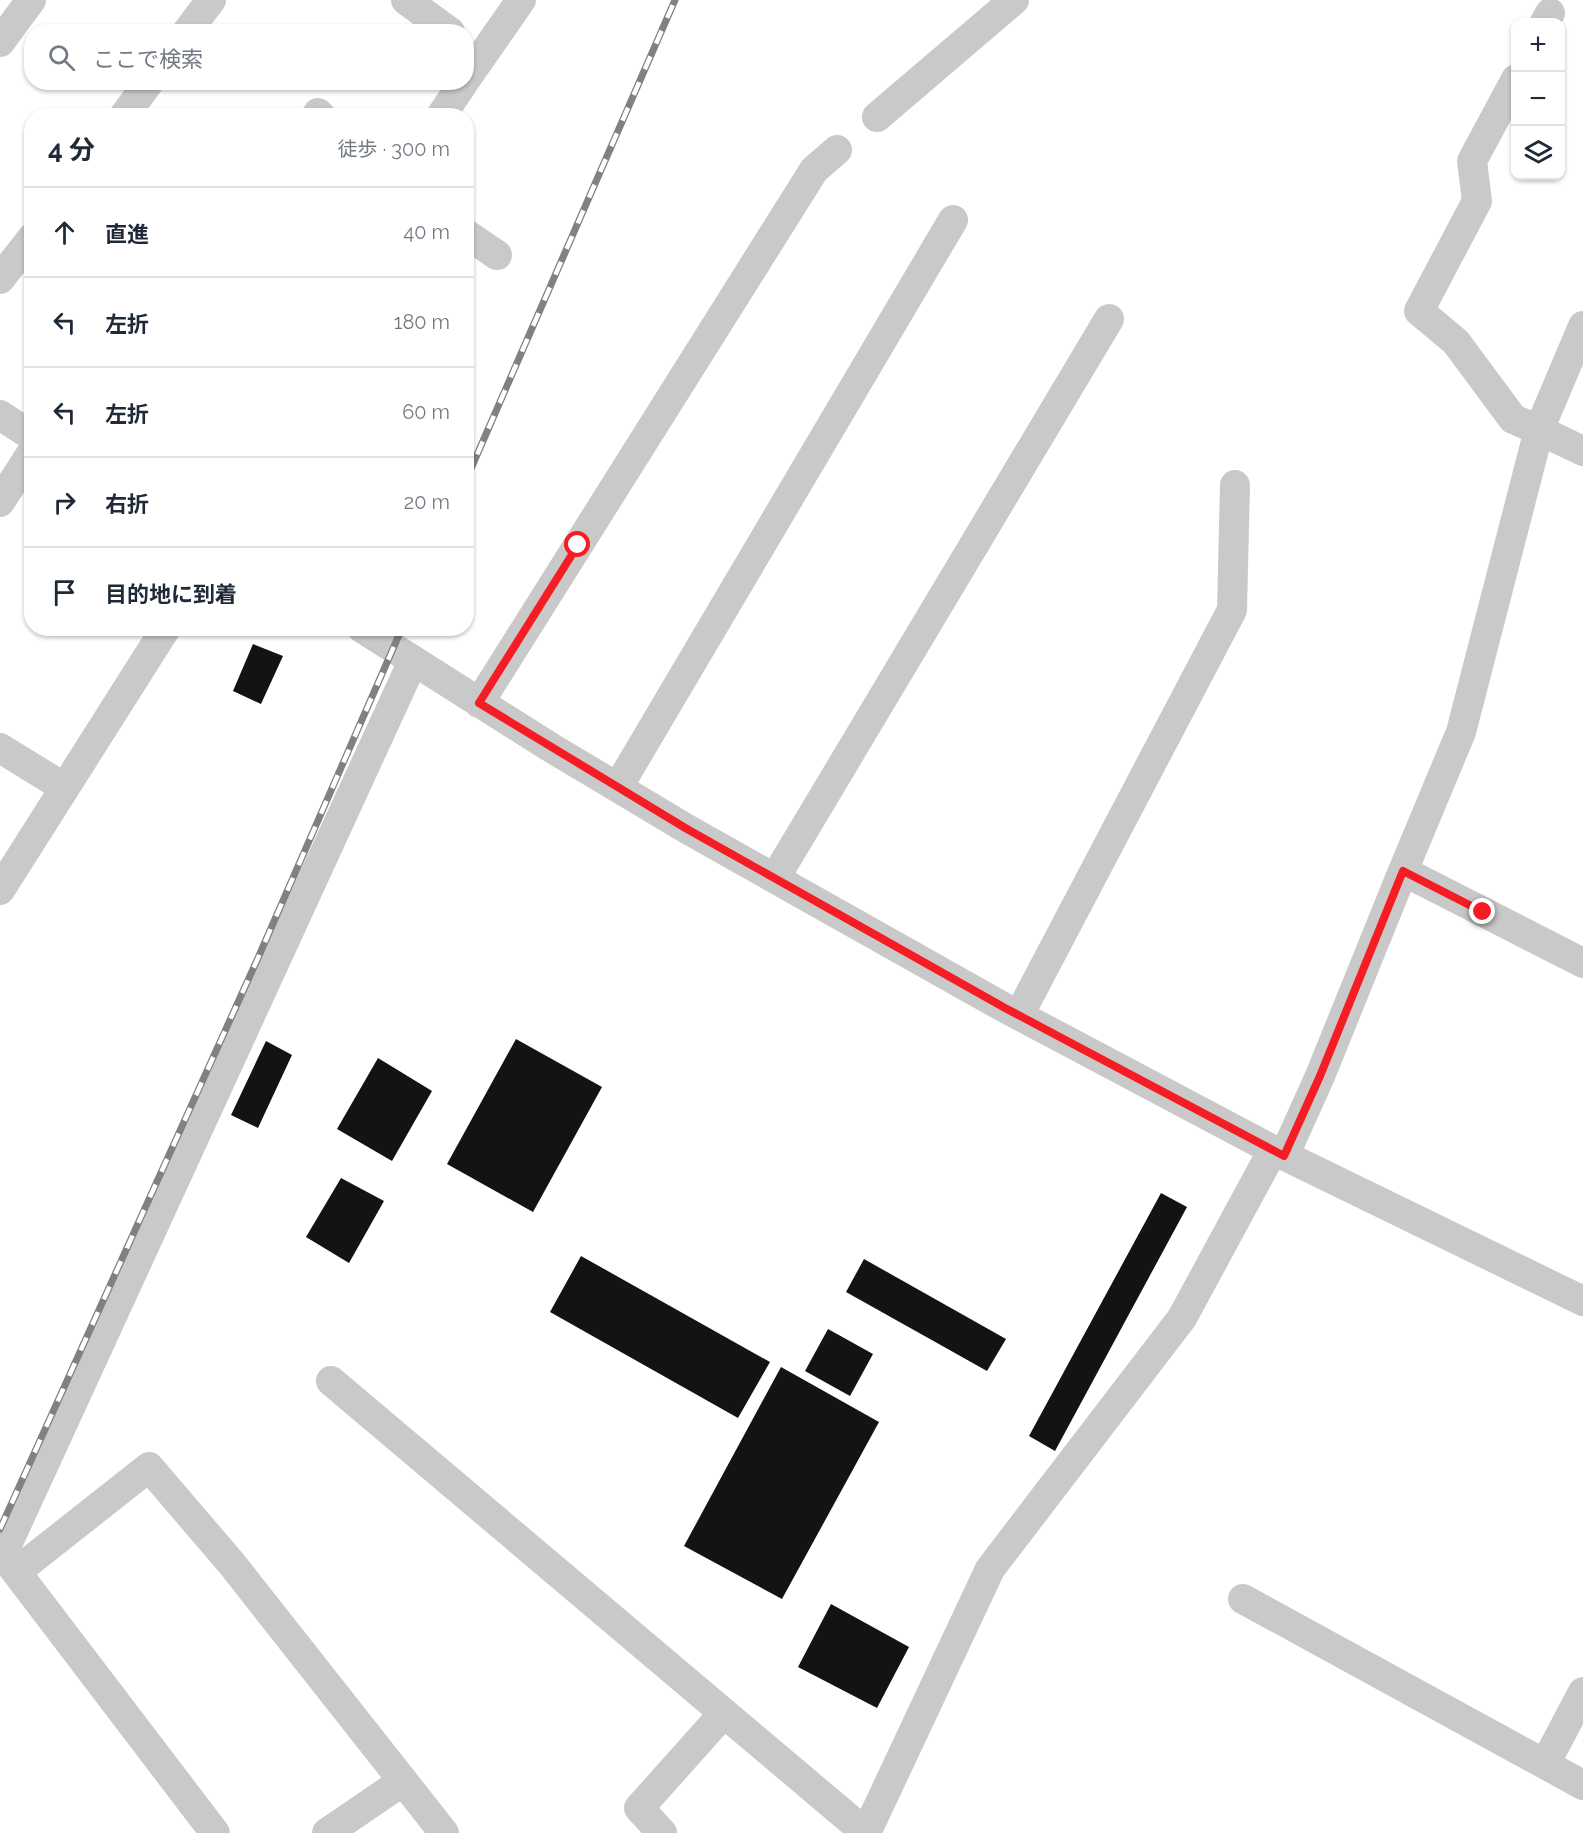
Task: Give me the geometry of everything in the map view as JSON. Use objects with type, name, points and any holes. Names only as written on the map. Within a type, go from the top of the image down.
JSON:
[{"type":"street","points":[[0,42],[31,0]]},
{"type":"street","points":[[193,24],[211,0]]},
{"type":"street","points":[[406,0],[439,24]]},
{"type":"street","points":[[475,49],[521,0]]},
{"type":"street","points":[[877,117],[1014,0]]},
{"type":"street","points":[[1511,87],[1472,161],[1477,201],[1419,311],[1456,342],[1513,419],[1583,451]]},
{"type":"street","points":[[130,108],[143,90]]},
{"type":"street","points":[[446,108],[459,90]]},
{"type":"street","points":[[479,703],[813,170],[837,150]]},
{"type":"street","points":[[618,787],[953,220]]},
{"type":"street","points":[[474,239],[497,255]]},
{"type":"street","points":[[0,279],[24,248]]},
{"type":"street","points":[[775,878],[1109,319]]},
{"type":"street","points":[[331,1380],[866,1833],[990,1569],[1182,1318],[1320,1076],[1461,732],[1539,430],[1583,326]]},
{"type":"street","points":[[0,414],[24,430]]},
{"type":"street","points":[[0,502],[24,464]]},
{"type":"street","points":[[1019,1015],[1232,610],[1234,485]]},
{"type":"street","points":[[0,890],[161,636]]},
{"type":"street","points":[[374,636],[479,703],[618,787],[1019,1015],[1278,1153],[1583,1301]]},
{"type":"street","points":[[6,1562],[413,661]]},
{"type":"street","points":[[0,748],[65,788]]},
{"type":"street","points":[[1403,871],[1583,963]]},
{"type":"street","points":[[6,1562],[149,1467],[232,1564],[444,1833]]},
{"type":"street","points":[[6,1562],[215,1833]]},
{"type":"street","points":[[1243,1599],[1583,1785]]},
{"type":"street","points":[[1545,1764],[1583,1692]]},
{"type":"street","points":[[662,1833],[639,1808],[724,1713]]},
{"type":"street","points":[[327,1833],[403,1781]]},
{"type":"building","points":[[253,644],[283,656],[261,704],[233,691]]},
{"type":"building","points":[[516,1039],[602,1087],[533,1212],[447,1164]]},
{"type":"building","points":[[266,1041],[292,1055],[258,1128],[231,1115]]},
{"type":"building","points":[[378,1058],[432,1091],[392,1161],[337,1129]]},
{"type":"building","points":[[341,1178],[384,1201],[349,1263],[306,1237]]},
{"type":"building","points":[[1161,1193],[1187,1207],[1055,1451],[1029,1436]]},
{"type":"building","points":[[581,1256],[770,1362],[738,1418],[550,1312]]},
{"type":"building","points":[[864,1259],[1006,1339],[987,1371],[846,1292]]},
{"type":"building","points":[[828,1329],[873,1354],[850,1396],[805,1371]]},
{"type":"building","points":[[781,1367],[879,1422],[782,1599],[684,1546]]},
{"type":"building","points":[[831,1604],[909,1647],[877,1708],[798,1667]]},
{"type":"railway","points":[[474,462],[675,0]]},
{"type":"railway","points":[[0,1529],[258,958],[399,636]]},
{"type":"route","points":[[578,545],[479,703],[687,829],[1005,1008],[1284,1156],[1320,1076],[1403,871],[1483,912]]}]
